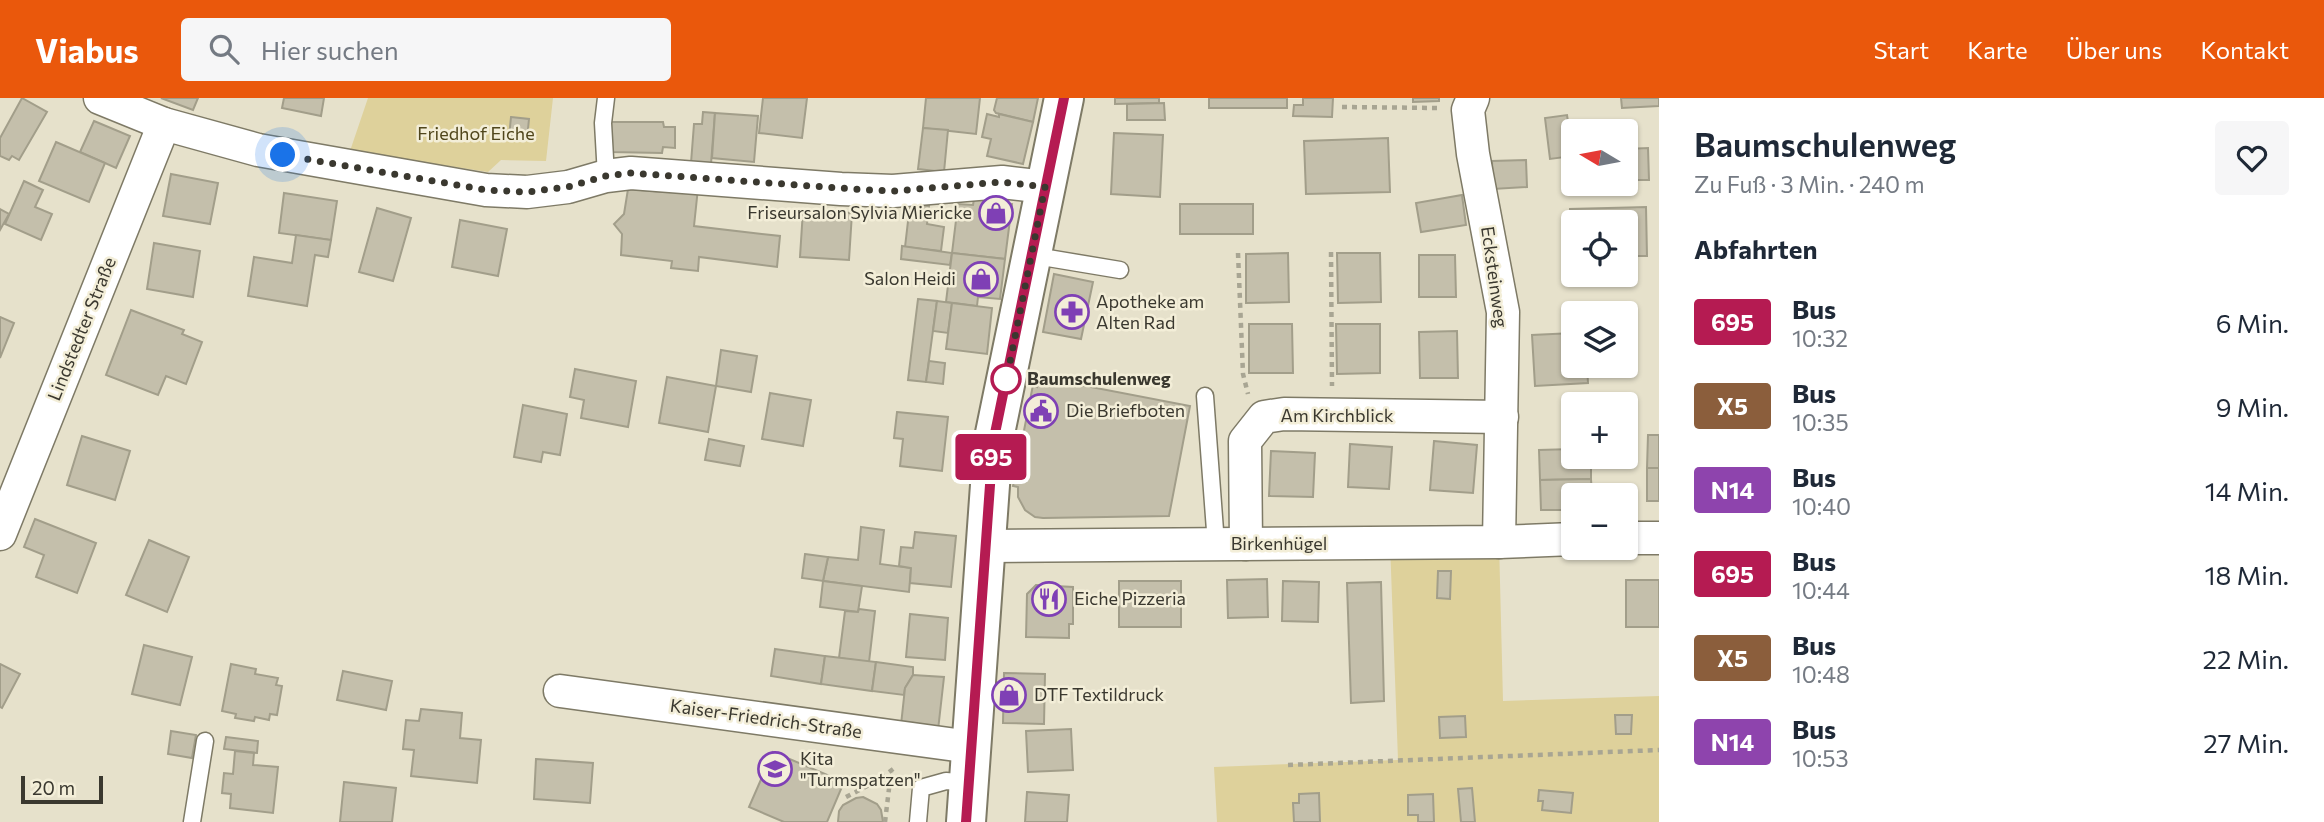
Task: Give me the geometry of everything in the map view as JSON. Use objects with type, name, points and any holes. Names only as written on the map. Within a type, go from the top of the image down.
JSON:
[{"type":"street","points":[[100,98],[164,124],[258,150],[486,190],[527,192],[568,187],[606,176],[631,173],[894,191],[1002,182],[1045,187]]},
{"type":"street","points":[[966,822],[993,443],[1064,98]]},
{"type":"street","name":"Ecksteinweg","points":[[1471,104],[1474,154],[1503,312],[1499,542]]},
{"type":"street","name":"Lindstedter Straße","points":[[0,534],[164,124]]},
{"type":"street","name":"Am Kirchblick","points":[[1231,544],[1245,441],[1264,417],[1284,414],[1502,417]]},
{"type":"street","points":[[1638,538],[1659,538]]},
{"type":"street","name":"Birkenhügel","points":[[985,546],[1561,539]]},
{"type":"street","name":"Kaiser-Friedrich-Straße","points":[[560,691],[970,765]]},
{"type":"lane","points":[[606,98],[603,123],[606,176]]},
{"type":"lane","points":[[1030,255],[1121,270]]},
{"type":"lane","points":[[1205,396],[1231,544]]},
{"type":"lane","points":[[192,822],[205,741]]},
{"type":"lane","points":[[918,822],[921,788],[946,781],[970,765]]},
{"type":"path","points":[[1342,107],[1471,104]]},
{"type":"path","points":[[1331,252],[1332,415]]},
{"type":"path","points":[[1238,253],[1243,374],[1249,399],[1264,417]]},
{"type":"path","points":[[1288,765],[1659,750]]},
{"type":"path","points":[[846,797],[901,763],[926,786]]},
{"type":"path","points":[[885,822],[891,771]]},
{"type":"green space","name":"Friedhof Eiche","points":[[368,98],[553,98],[546,161],[501,160],[488,172],[350,151]]},
{"type":"green space","points":[[1499,542],[1503,701],[1659,696],[1659,822],[1217,822],[1214,767],[1398,760],[1390,543]]},
{"type":"building","points":[[22,98],[47,112],[19,160],[12,156],[9,160],[0,156],[0,138]]},
{"type":"building","points":[[161,98],[198,98],[193,110]]},
{"type":"building","points":[[284,98],[324,98],[321,116],[282,108]]},
{"type":"building","points":[[763,98],[807,98],[802,138],[759,133]]},
{"type":"building","points":[[926,98],[980,98],[976,134],[923,128]]},
{"type":"building","points":[[997,98],[1038,98],[1033,122],[996,113],[994,110]]},
{"type":"building","points":[[1115,98],[1159,98],[1159,103],[1115,104]]},
{"type":"building","points":[[1209,98],[1287,98],[1287,108],[1209,108]]},
{"type":"building","points":[[1303,98],[1333,98],[1332,117],[1293,116],[1294,105],[1303,105]]},
{"type":"building","points":[[1413,98],[1439,98],[1439,101],[1413,102]]},
{"type":"building","points":[[1621,98],[1659,98],[1659,106],[1622,108]]},
{"type":"building","points":[[1164,103],[1165,120],[1127,120],[1127,104]]},
{"type":"building","points":[[703,112],[715,113],[711,164],[691,163],[694,124],[702,124]]},
{"type":"building","points":[[715,113],[758,116],[754,162],[712,158]]},
{"type":"building","points":[[987,114],[1033,122],[1023,164],[987,156],[991,139],[982,137]]},
{"type":"building","points":[[1567,115],[1568,119],[1561,119],[1561,158],[1550,159],[1545,118]]},
{"type":"building","points":[[511,117],[529,119],[527,139],[509,137]]},
{"type":"building","points":[[94,121],[130,136],[116,168],[80,152]]},
{"type":"building","points":[[610,122],[663,122],[664,127],[675,127],[675,148],[663,147],[662,153],[610,152]]},
{"type":"building","points":[[923,128],[948,130],[944,172],[918,169]]},
{"type":"building","points":[[1114,133],[1163,135],[1160,197],[1111,194]]},
{"type":"building","points":[[1388,138],[1390,192],[1306,194],[1304,141]]},
{"type":"building","points":[[56,142],[105,163],[89,202],[39,181]]},
{"type":"building","points":[[1638,148],[1648,148],[1649,180],[1638,180]]},
{"type":"building","points":[[1526,160],[1527,187],[1493,189],[1492,161]]},
{"type":"building","points":[[171,174],[218,183],[210,224],[163,216]]},
{"type":"building","points":[[24,181],[43,190],[35,207],[52,214],[41,240],[5,224]]},
{"type":"building","points":[[665,186],[698,188],[694,226],[780,236],[777,267],[699,257],[698,271],[671,268],[672,261],[621,255],[622,234],[614,224],[624,214],[628,189],[664,192]]},
{"type":"building","points":[[284,193],[337,201],[331,240],[279,233]]},
{"type":"building","points":[[1462,195],[1466,225],[1421,232],[1416,203]]},
{"type":"building","points":[[974,199],[1012,204],[1005,259],[952,253],[958,204],[973,205]]},
{"type":"building","points":[[910,204],[929,206],[927,224],[944,227],[941,251],[905,247]]},
{"type":"building","points":[[1180,204],[1253,204],[1253,234],[1180,234]]},
{"type":"building","points":[[1646,207],[1647,256],[1638,256],[1638,210],[1570,209]]},
{"type":"building","points":[[377,208],[411,218],[393,281],[359,272]]},
{"type":"building","points":[[0,209],[9,214],[0,230]]},
{"type":"building","points":[[803,210],[852,213],[849,260],[800,257]]},
{"type":"building","points":[[460,220],[507,229],[498,276],[452,267]]},
{"type":"building","points":[[296,235],[331,240],[328,257],[315,255],[307,306],[248,296],[254,257],[292,263]]},
{"type":"building","points":[[154,243],[200,251],[193,297],[147,289]]},
{"type":"building","points":[[902,246],[952,253],[950,265],[901,259]]},
{"type":"building","points":[[952,253],[1005,259],[1000,299],[978,297],[977,306],[946,302]]},
{"type":"building","points":[[1288,253],[1289,302],[1246,303],[1246,254]]},
{"type":"building","points":[[1337,253],[1380,253],[1381,302],[1338,303]]},
{"type":"building","points":[[1419,255],[1455,255],[1456,297],[1419,297]]},
{"type":"building","points":[[1054,274],[1093,282],[1081,339],[1043,332]]},
{"type":"building","points":[[918,299],[937,301],[926,382],[908,380]]},
{"type":"building","points":[[937,301],[952,303],[948,333],[933,331]]},
{"type":"building","points":[[952,303],[992,308],[987,354],[946,349]]},
{"type":"building","points":[[131,310],[184,330],[182,334],[202,342],[186,384],[166,376],[158,395],[106,375]]},
{"type":"building","points":[[0,317],[14,323],[0,358]]},
{"type":"building","points":[[1249,324],[1292,324],[1293,373],[1249,373]]},
{"type":"building","points":[[1336,324],[1380,324],[1380,373],[1337,374]]},
{"type":"building","points":[[1457,331],[1458,378],[1420,378],[1419,332]]},
{"type":"building","points":[[1561,334],[1561,378],[1588,378],[1588,383],[1535,386],[1532,335]]},
{"type":"building","points":[[721,350],[757,356],[751,392],[716,386]]},
{"type":"building","points":[[929,361],[945,363],[943,384],[926,382]]},
{"type":"building","points":[[575,369],[636,381],[628,427],[581,418],[584,400],[570,397]]},
{"type":"building","points":[[667,377],[716,386],[708,432],[659,423]]},
{"type":"building","points":[[1039,377],[1190,406],[1169,516],[1043,518],[1035,517],[1025,510],[1018,497],[1018,487],[1013,486],[1033,385],[1037,387]]},
{"type":"building","points":[[770,393],[811,400],[803,446],[762,439]]},
{"type":"building","points":[[523,405],[567,414],[560,455],[543,452],[541,462],[514,457]]},
{"type":"building","points":[[897,412],[948,417],[942,471],[900,466],[903,439],[894,438]]},
{"type":"building","points":[[1648,435],[1659,435],[1659,468],[1647,468]]},
{"type":"building","points":[[82,436],[130,451],[115,500],[67,485]]},
{"type":"building","points":[[709,439],[744,446],[740,466],[705,460]]},
{"type":"building","points":[[1434,441],[1477,445],[1473,493],[1430,490]]},
{"type":"building","points":[[1350,444],[1392,447],[1389,489],[1348,487]]},
{"type":"building","points":[[1561,449],[1561,469],[1591,469],[1591,479],[1540,480],[1539,450]]},
{"type":"building","points":[[1271,451],[1315,453],[1313,497],[1269,496]]},
{"type":"building","points":[[1647,468],[1659,468],[1659,501],[1647,501]]},
{"type":"building","points":[[1591,479],[1591,483],[1561,483],[1561,510],[1541,510],[1540,480]]},
{"type":"building","points":[[35,519],[96,543],[77,593],[36,577],[44,555],[24,547]]},
{"type":"building","points":[[861,527],[884,530],[880,564],[911,568],[909,592],[823,581],[828,557],[858,560]]},
{"type":"building","points":[[915,532],[956,536],[951,587],[910,583],[911,568],[899,566],[901,547],[913,548]]},
{"type":"building","points":[[149,540],[189,557],[167,612],[126,595]]},
{"type":"building","points":[[805,554],[828,557],[823,581],[802,578]]},
{"type":"building","points":[[1438,571],[1451,571],[1450,599],[1437,598]]},
{"type":"building","points":[[1267,579],[1268,617],[1228,618],[1227,580]]},
{"type":"building","points":[[1626,580],[1659,580],[1659,627],[1626,627]]},
{"type":"building","points":[[823,581],[862,586],[858,612],[820,607]]},
{"type":"building","points":[[1119,581],[1181,581],[1181,627],[1119,627]]},
{"type":"building","points":[[1283,581],[1319,582],[1318,622],[1282,621]]},
{"type":"building","points":[[1381,582],[1384,701],[1351,703],[1347,583]]},
{"type":"building","points":[[1036,585],[1073,587],[1073,624],[1069,624],[1069,638],[1026,637],[1027,594]]},
{"type":"building","points":[[859,609],[875,611],[869,662],[839,658],[845,611],[858,612]]},
{"type":"building","points":[[910,614],[948,618],[945,660],[906,657]]},
{"type":"building","points":[[144,645],[192,657],[180,705],[132,694]]},
{"type":"building","points":[[775,649],[825,656],[821,684],[771,676]]},
{"type":"building","points":[[825,656],[876,662],[872,691],[821,684]]},
{"type":"building","points":[[876,662],[913,667],[913,675],[904,695],[872,691]]},
{"type":"building","points":[[0,664],[20,674],[2,708],[0,707]]},
{"type":"building","points":[[231,664],[256,669],[255,674],[278,678],[276,685],[282,686],[277,715],[270,714],[269,720],[255,717],[254,721],[235,718],[236,714],[222,711]]},
{"type":"building","points":[[343,671],[392,681],[386,710],[337,700]]},
{"type":"building","points":[[1004,673],[1045,674],[1044,724],[1003,723]]},
{"type":"building","points":[[913,675],[944,677],[938,730],[901,725],[905,688]]},
{"type":"building","points":[[421,709],[462,713],[460,738],[481,740],[477,783],[411,776],[414,750],[403,749],[406,720],[419,721]]},
{"type":"building","points":[[1615,715],[1632,715],[1631,734],[1616,734]]},
{"type":"building","points":[[1465,716],[1466,737],[1440,738],[1439,717]]},
{"type":"building","points":[[1071,729],[1073,770],[1028,772],[1026,731]]},
{"type":"building","points":[[171,731],[196,735],[192,758],[168,754]]},
{"type":"building","points":[[226,737],[258,741],[257,753],[224,749]]},
{"type":"building","points":[[235,751],[254,753],[253,765],[278,767],[273,813],[230,808],[231,794],[222,793],[224,773],[233,774]]},
{"type":"building","points":[[773,752],[844,782],[827,822],[784,822],[749,807]]},
{"type":"building","points":[[536,759],[593,763],[590,803],[534,799]]},
{"type":"building","points":[[344,782],[396,788],[392,822],[340,822]]},
{"type":"building","points":[[1472,788],[1475,822],[1461,822],[1458,789]]},
{"type":"building","points":[[1539,790],[1573,793],[1571,813],[1542,810],[1543,801],[1538,801]]},
{"type":"building","points":[[1027,792],[1069,795],[1067,822],[1025,822]]},
{"type":"building","points":[[1319,793],[1320,822],[1294,822],[1293,803],[1299,803],[1299,794]]},
{"type":"building","points":[[1433,794],[1434,822],[1418,822],[1418,815],[1408,815],[1408,795]]},
{"type":"building","points":[[863,797],[877,804],[883,822],[838,822],[839,811],[843,805]]},
{"type":"bus line","name":"695","points":[[966,822],[993,443],[1064,98]]},
{"type":"place","name":"Friseursalon Sylvia Miericke","points":[[996,213]]},
{"type":"place","name":"Salon Heidi","points":[[981,279]]},
{"type":"place","name":"Apotheke am Alten Rad","points":[[1072,312]]},
{"type":"place","name":"Baumschulenweg","points":[[1006,379]]},
{"type":"place","name":"Die Briefboten","points":[[1041,411]]},
{"type":"place","name":"Eiche Pizzeria","points":[[1049,599]]},
{"type":"place","name":"DTF Textildruck","points":[[1009,695]]},
{"type":"place","name":"Kita \"Turmspatzen\"","points":[[775,769]]},
{"type":"route","points":[[283,155],[486,190],[527,192],[568,187],[606,176],[631,173],[894,191],[1002,182],[1045,187],[1006,382],[1006,379]]}]
